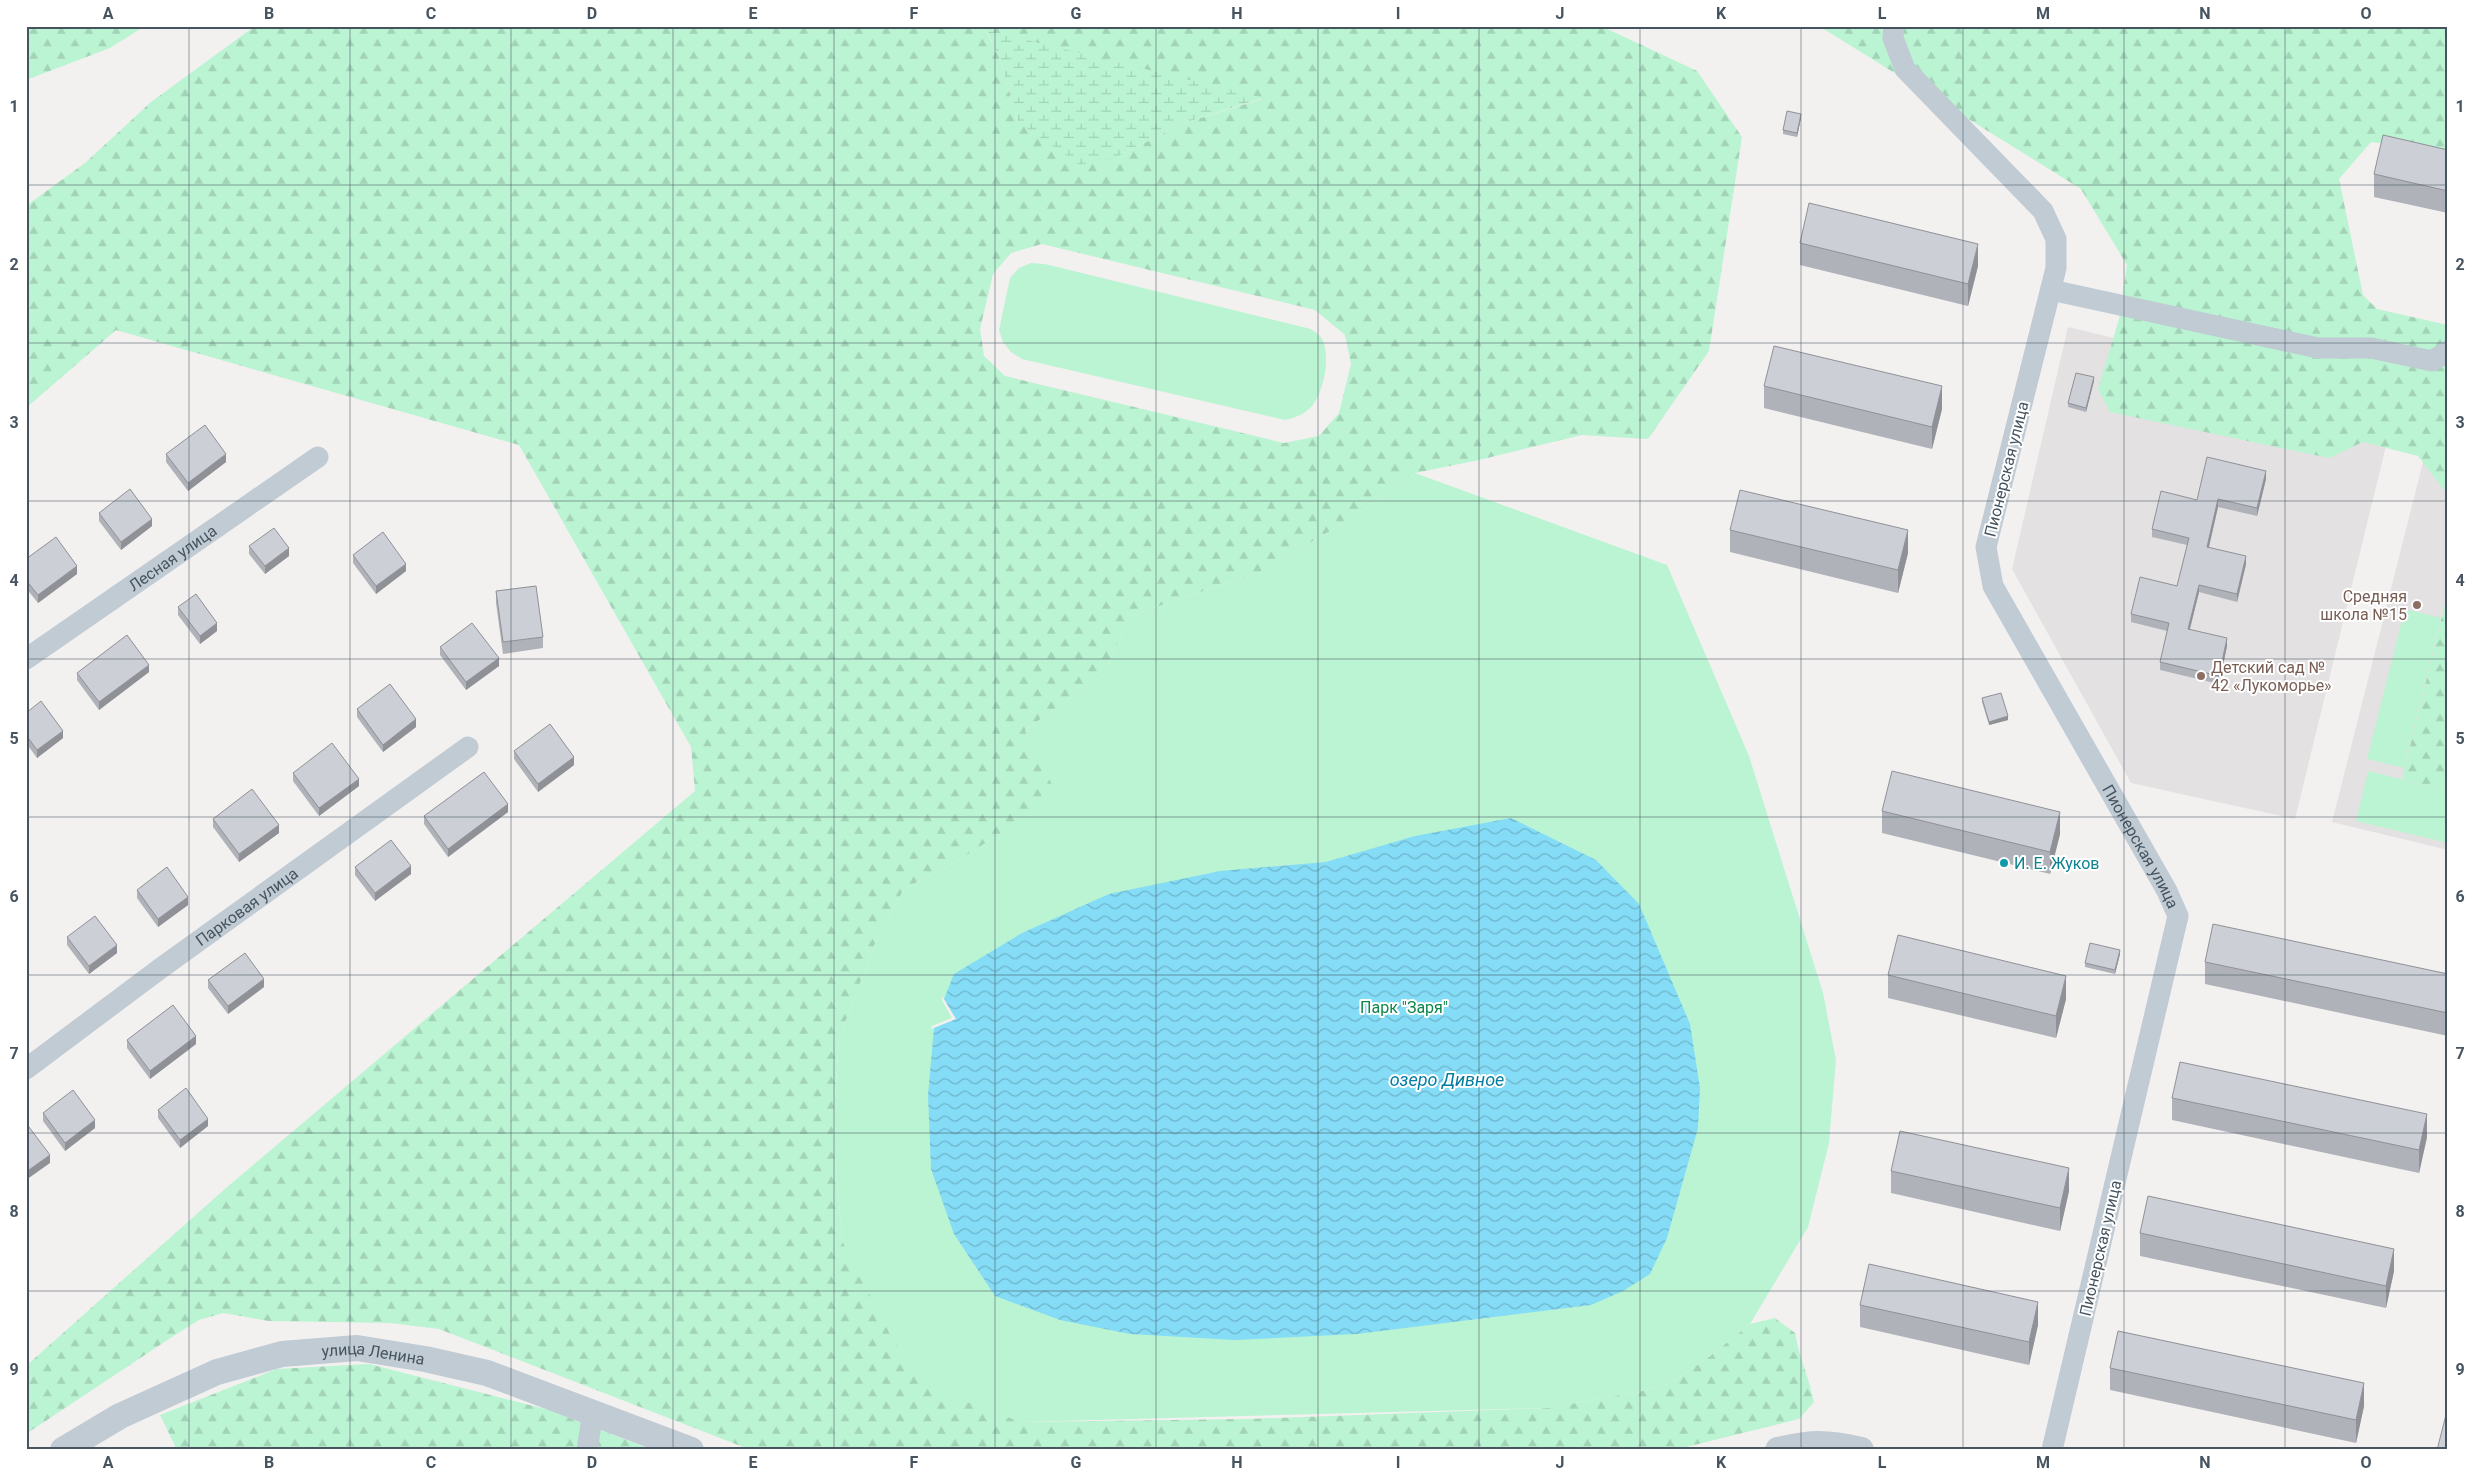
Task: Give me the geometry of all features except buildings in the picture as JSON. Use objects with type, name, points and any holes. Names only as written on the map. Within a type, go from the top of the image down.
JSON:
[{"type":"street","name":"Пионерская улица","points":[[1894,26],[1893,38],[1906,69],[2043,211],[2056,239],[2056,268],[1986,548],[1993,586],[2167,891],[2178,916],[2052,1450]]},
{"type":"street","points":[[2051,290],[2318,348],[2371,348],[2440,356]]},
{"type":"street","name":"Лесная улица","points":[[26,659],[318,456]]},
{"type":"street","name":"Парковая улица","points":[[26,1069],[160,968],[468,747]]},
{"type":"street","name":"улица Ленина","points":[[63,1450],[120,1416],[217,1372],[292,1353],[357,1348],[425,1359],[487,1373],[690,1450]]},
{"type":"street","points":[[587,1450],[593,1412]]},
{"type":"street","points":[[1778,1450],[1797,1445],[1830,1443],[1861,1450]]},
{"type":"shaded area","name":"Детский сад № 42 «Лукоморье»","points":[[2068,327],[2396,405],[2295,819],[2131,783],[2012,569]]},
{"type":"shaded area","name":"Средняя школа №15","points":[[2448,385],[2448,850],[2332,822],[2442,387]]},
{"type":"green space","points":[[26,26],[145,26],[110,48],[26,80]]},
{"type":"green space","points":[[255,26],[1601,26],[1697,71],[1742,137],[1709,351],[1648,439],[1582,435],[1479,460],[1415,473],[1352,518],[1263,571],[1130,616],[1103,676],[1025,730],[1059,797],[954,863],[904,889],[876,941],[839,1039],[833,1129],[842,1241],[1021,1422],[1247,1419],[1547,1408],[1646,1390],[1671,1383],[1710,1356],[1750,1324],[1775,1318],[1795,1333],[1814,1402],[1799,1419],[1674,1450],[751,1450],[439,1329],[390,1323],[269,1321],[223,1313],[199,1320],[26,1434],[26,1366],[226,1188],[695,791],[691,747],[519,445],[116,330],[26,408],[26,206],[85,163],[151,102]],"holes":[[[986,31],[1262,99],[1181,124],[1117,157],[1018,122],[999,57]],[[1042,244],[1315,310],[1345,335],[1351,364],[1339,413],[1319,436],[1284,443],[1005,376],[984,356],[980,329],[993,274],[1011,253]]]},
{"type":"green space","points":[[1819,26],[2448,26],[2448,155],[2427,149],[2371,142],[2339,179],[2363,295],[2377,309],[2448,325],[2448,495],[2418,456],[2363,442],[2329,458],[2110,412],[2098,389],[2119,319],[2127,265],[2081,189]]},
{"type":"green space","points":[[986,30],[1263,98],[1181,124],[1117,157],[1080,165],[1018,122],[999,57]]},
{"type":"green space","points":[[1031,263],[1045,264],[1311,329],[1319,335],[1325,346],[1325,374],[1320,392],[1312,406],[1306,411],[1296,417],[1285,420],[1022,359],[1011,352],[1003,342],[999,330],[1010,278],[1019,268]]},
{"type":"green space","name":"Парк \"Заря\"","points":[[1415,473],[1667,565],[1749,756],[1823,993],[1836,1060],[1829,1143],[1808,1227],[1750,1324],[1710,1356],[1671,1383],[1646,1390],[1547,1408],[1021,1422],[948,1395],[895,1344],[842,1241],[833,1129],[839,1039],[876,941],[904,889],[954,863],[1058,797],[1025,730],[1103,676],[1130,616],[1263,571],[1352,518]]},
{"type":"green space","points":[[2448,592],[2448,791],[2402,779]]},
{"type":"green space","points":[[2405,609],[2441,618],[2404,768],[2367,759]]},
{"type":"green space","points":[[2368,771],[2448,791],[2448,843],[2356,821]]},
{"type":"green space","points":[[369,1364],[549,1410],[653,1450],[177,1450],[160,1415],[277,1369]]},
{"type":"water","name":"озеро Дивное","points":[[1511,818],[1596,860],[1639,904],[1690,1024],[1700,1088],[1698,1128],[1667,1238],[1650,1274],[1623,1291],[1591,1305],[1357,1334],[1235,1340],[1130,1334],[1060,1320],[995,1296],[954,1234],[931,1169],[928,1095],[934,1028],[955,1019],[944,999],[954,974],[1022,933],[1109,894],[1220,871],[1326,862],[1415,836]]},
{"type":"pier","points":[[942,996],[956,1019],[931,1029],[932,1026],[952,1018],[942,1000]]},
{"type":"place","name":"Средняя школа №15","points":[[2417,605]]},
{"type":"place","name":"Детский сад № 42 «Лукоморье»","points":[[2201,676]]},
{"type":"place","name":"И. Е. Жуков","points":[[2004,863]]}]
